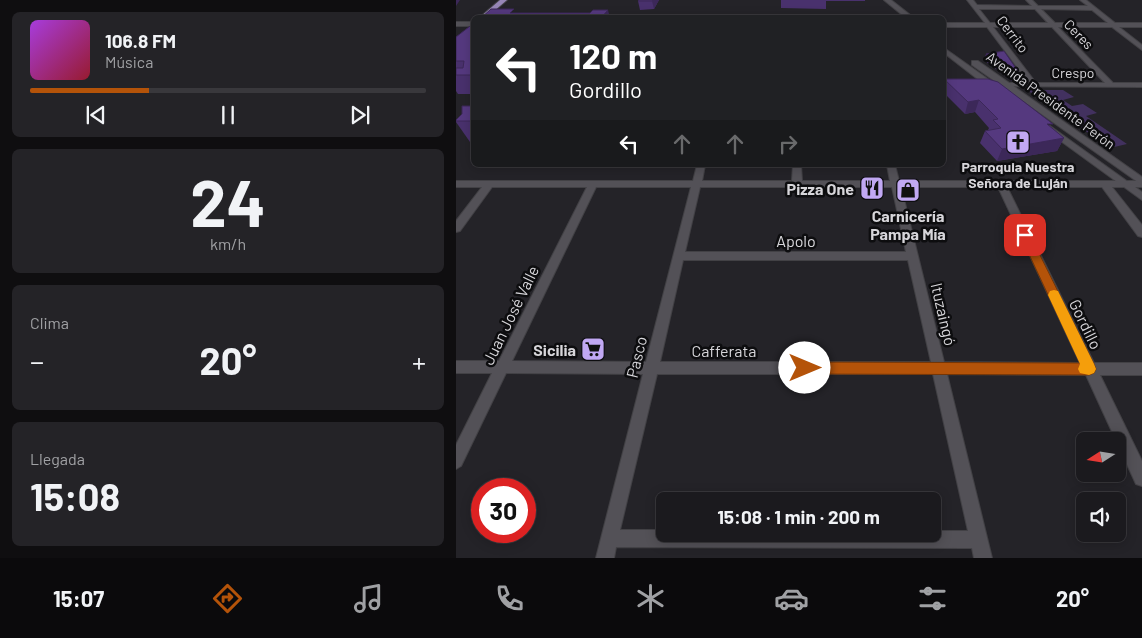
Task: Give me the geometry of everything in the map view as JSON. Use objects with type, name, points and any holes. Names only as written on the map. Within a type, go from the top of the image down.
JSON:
[{"type":"main road","points":[[487,15],[506,3]]},
{"type":"main road","points":[[496,15],[506,3]]},
{"type":"main road","points":[[885,3],[896,15]]},
{"type":"main road","points":[[885,3],[906,15]]},
{"type":"main road","points":[[463,33],[471,26]]},
{"type":"main road","name":"Avenida Presidente Perón","points":[[946,41],[1142,183]]},
{"type":"main road","name":"Avenida Presidente Perón","points":[[946,51],[1142,197]]},
{"type":"street","name":"Cerrito","points":[[970,0],[1034,85]]},
{"type":"street","name":"Ceres","points":[[1030,0],[1111,85]]},
{"type":"street","points":[[1083,0],[1142,48]]},
{"type":"street","points":[[976,7],[1093,8]]},
{"type":"street","points":[[456,24],[471,24]]},
{"type":"street","points":[[946,25],[1142,24]]},
{"type":"street","name":"Crespo","points":[[975,85],[1142,85]]},
{"type":"street","name":"Pasco","points":[[605,558],[701,167]]},
{"type":"street","points":[[797,167],[797,184]]},
{"type":"street","name":"Ituzaingó","points":[[892,167],[983,558]]},
{"type":"street","points":[[456,184],[1142,183]]},
{"type":"street","points":[[456,228],[489,184]]},
{"type":"street","name":"Juan José Valle","points":[[456,461],[593,184]]},
{"type":"street","name":"Gordillo","points":[[1001,184],[1142,478]]},
{"type":"street","points":[[1105,184],[1142,233]]},
{"type":"street","name":"Apolo","points":[[679,256],[913,256]]},
{"type":"street","name":"Cafferata","points":[[456,367],[1142,369]]},
{"type":"street","points":[[610,538],[979,540]]},
{"type":"shaded area","points":[[1027,90],[1063,90],[1074,97],[1063,100],[1072,106],[1083,104],[1097,113],[1086,116],[1127,144],[1110,148]]},
{"type":"building","points":[[491,9],[514,9],[510,13],[590,13],[593,10],[608,10],[604,15],[484,15]]},
{"type":"building","points":[[471,25],[471,75],[456,75],[456,68],[463,68],[464,61],[456,61],[456,37]]},
{"type":"building","points":[[1004,51],[1020,74],[1015,74],[986,54]]},
{"type":"building","points":[[946,79],[988,79],[998,82],[1053,124],[1047,124],[1064,138],[1002,149],[985,131],[1001,128],[993,120],[998,119],[979,100],[968,102]]},
{"type":"building","points":[[462,106],[471,106],[471,121],[456,121],[462,114]]},
{"type":"slow traffic","points":[[1054,295],[1089,369],[1084,369]]},
{"type":"place","name":"Parroquia Nuestra Señora de Luján","points":[[1018,142]]},
{"type":"place","name":"Pizza One","points":[[872,188]]},
{"type":"place","name":"Carnicería Pampa Mía","points":[[908,190]]},
{"type":"place","name":"Sicilia","points":[[593,349]]},
{"type":"route","points":[[805,368],[1089,369],[1025,235]]}]
